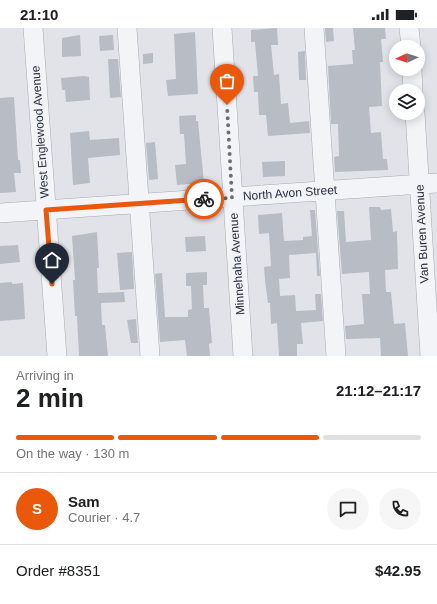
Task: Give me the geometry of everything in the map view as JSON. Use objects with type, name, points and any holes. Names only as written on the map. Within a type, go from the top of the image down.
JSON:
[{"type":"street","name":"West Englewood Avenue","points":[[32,28],[57,356]]},
{"type":"street","points":[[127,28],[138,204],[150,356]]},
{"type":"street","name":"Minnehaha Avenue","points":[[222,28],[243,356]]},
{"type":"street","points":[[314,28],[336,356]]},
{"type":"street","points":[[409,28],[410,40]]},
{"type":"street","name":"Van Buren Avenue","points":[[416,120],[428,184],[430,356]]},
{"type":"street","name":"North Avon Street","points":[[0,213],[428,184]]},
{"type":"building","points":[[277,28],[278,45],[271,45],[274,75],[279,74],[281,104],[288,103],[290,123],[309,121],[310,133],[268,136],[266,115],[259,115],[258,92],[254,92],[253,76],[258,76],[255,42],[251,42],[251,30]]},
{"type":"building","points":[[325,28],[333,28],[334,41],[326,42]]},
{"type":"building","points":[[353,28],[385,28],[386,39],[381,39],[383,62],[380,62],[382,106],[369,107],[371,133],[381,132],[383,159],[387,159],[388,170],[335,172],[334,157],[339,156],[338,124],[331,124],[328,66],[353,64],[352,50],[355,50]]},
{"type":"building","points":[[195,32],[198,94],[168,96],[166,80],[176,79],[174,34]]},
{"type":"building","points":[[80,35],[81,56],[62,57],[62,38]]},
{"type":"building","points":[[113,35],[114,50],[100,51],[99,36]]},
{"type":"building","points":[[305,51],[306,80],[299,80],[298,52]]},
{"type":"building","points":[[153,53],[153,63],[143,64],[143,54]]},
{"type":"building","points":[[108,59],[118,59],[121,97],[110,98]]},
{"type":"building","points":[[89,77],[90,100],[66,102],[65,90],[62,90],[61,78]]},
{"type":"building","points":[[14,97],[18,160],[20,160],[21,173],[14,173],[16,192],[0,193],[0,98]]},
{"type":"building","points":[[196,115],[196,121],[198,121],[204,183],[177,185],[175,165],[186,164],[184,134],[180,134],[179,116]]},
{"type":"building","points":[[89,131],[90,140],[119,138],[120,155],[88,158],[90,183],[73,185],[70,133]]},
{"type":"building","points":[[155,142],[158,179],[149,180],[146,143]]},
{"type":"building","points":[[285,161],[285,176],[263,177],[262,162]]},
{"type":"building","points":[[369,207],[380,207],[381,210],[391,209],[393,232],[397,231],[398,269],[385,270],[386,292],[391,292],[394,324],[405,323],[408,356],[381,356],[380,338],[346,339],[345,326],[364,324],[362,294],[370,294],[369,272],[342,274],[337,211],[344,211],[346,242],[371,240]]},
{"type":"building","points":[[310,210],[315,210],[320,276],[317,276],[316,253],[289,255],[290,278],[279,279],[280,296],[295,295],[296,311],[316,310],[315,294],[321,294],[323,321],[301,323],[303,344],[297,344],[297,356],[279,356],[277,323],[271,324],[270,303],[268,303],[265,280],[264,267],[271,266],[269,233],[259,234],[258,215],[282,213],[284,241],[303,240],[303,237],[312,236]]},
{"type":"building","points":[[97,232],[99,268],[97,268],[98,293],[124,292],[125,302],[101,303],[102,325],[105,325],[108,356],[79,356],[77,316],[75,316],[73,280],[75,280],[72,236]]},
{"type":"building","points":[[205,236],[206,251],[186,252],[185,237]]},
{"type":"building","points":[[18,245],[20,262],[0,264],[0,246]]},
{"type":"building","points":[[132,252],[134,289],[120,290],[117,253]]},
{"type":"building","points":[[207,272],[207,285],[203,285],[204,308],[209,308],[212,343],[209,344],[210,356],[187,356],[185,340],[160,342],[155,274],[162,273],[165,317],[188,317],[188,310],[192,309],[191,286],[186,286],[186,273]]},
{"type":"building","points":[[12,282],[12,284],[23,283],[25,319],[0,321],[0,283]]},
{"type":"building","points":[[136,319],[138,343],[131,343],[127,320]]},
{"type":"way so far","points":[[204,199],[232,198],[227,105]]},
{"type":"route","points":[[52,284],[46,210],[204,199]]}]
